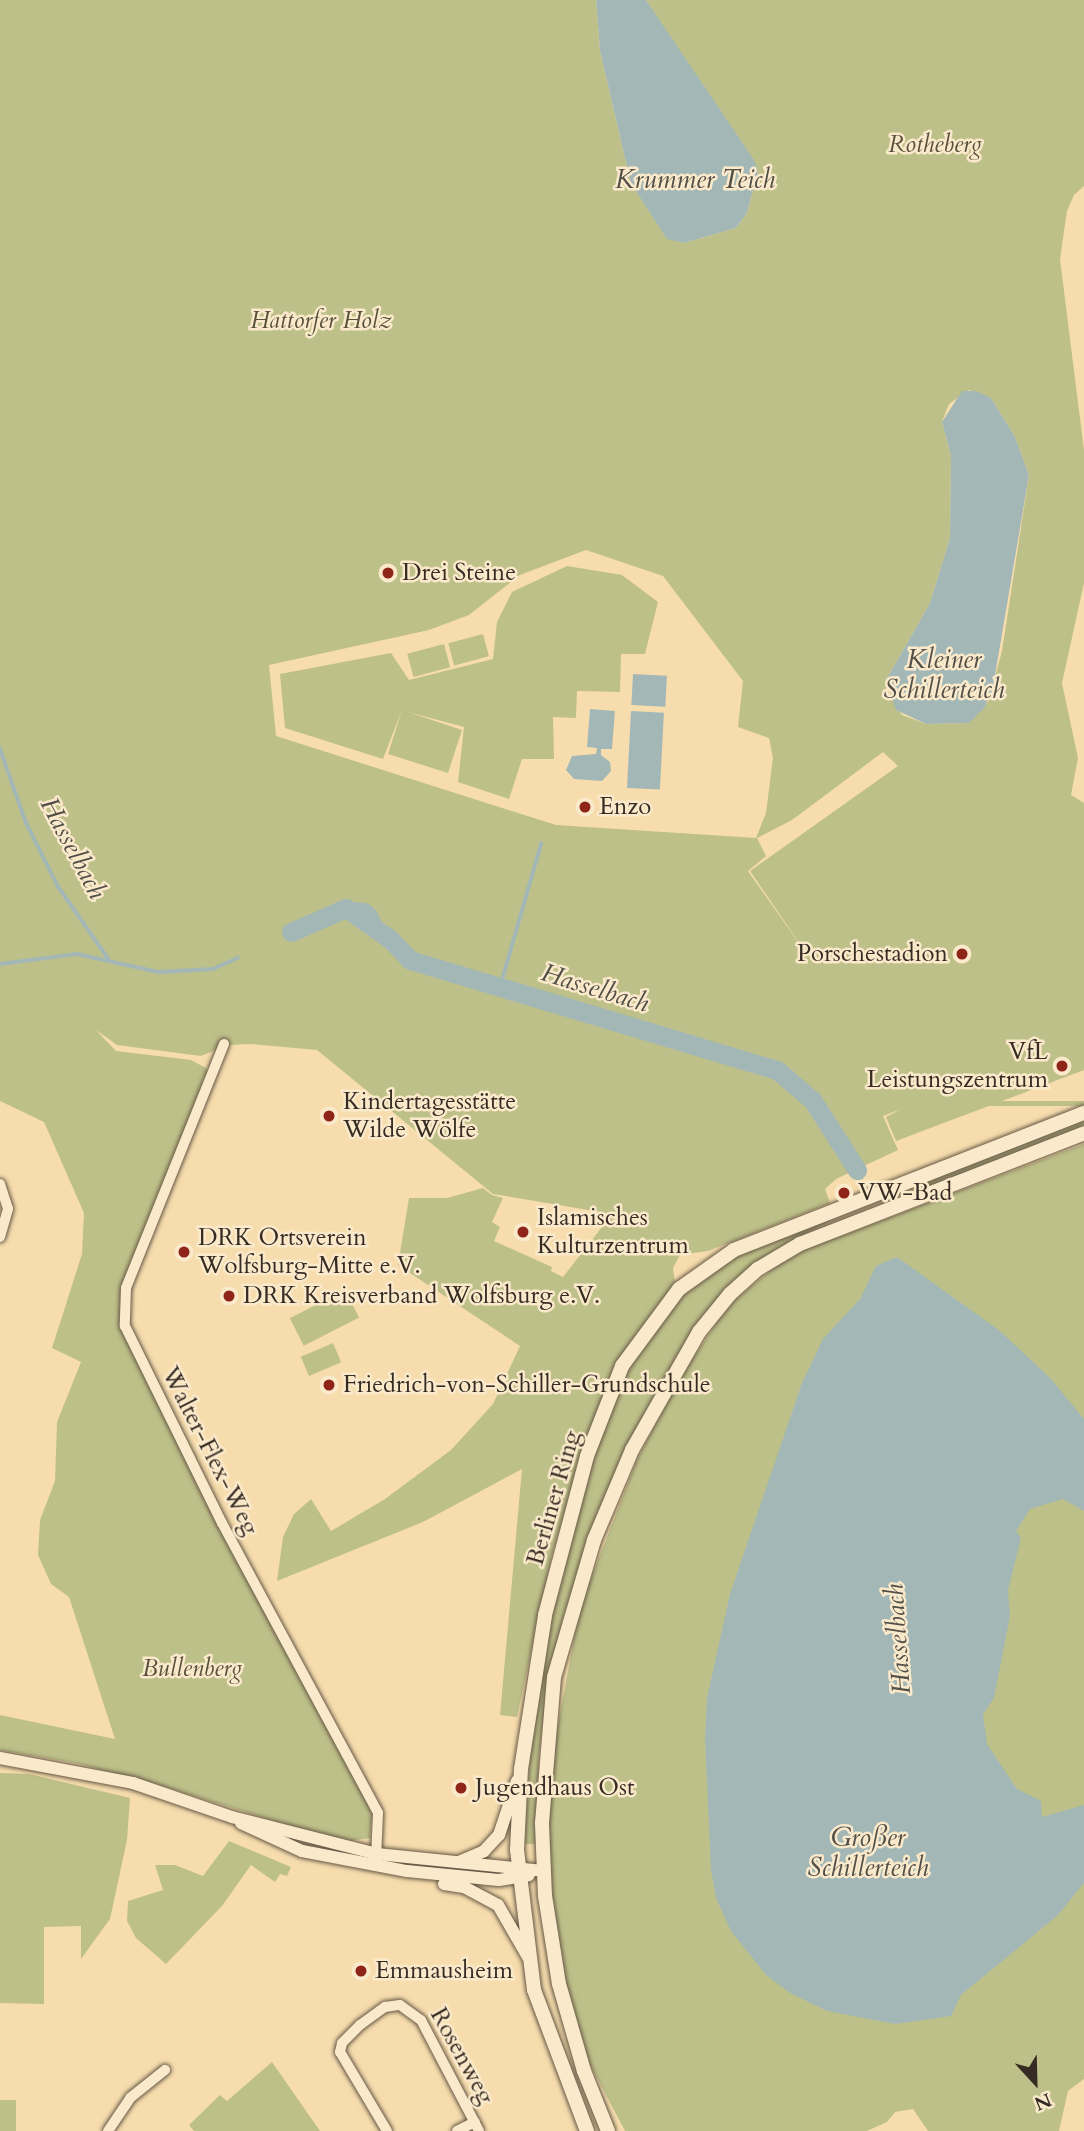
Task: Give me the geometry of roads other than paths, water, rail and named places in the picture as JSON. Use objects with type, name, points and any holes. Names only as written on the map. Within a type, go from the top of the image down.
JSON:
[{"type":"main road","name":"Berliner Ring","points":[[586,2131],[552,2048],[528,1957],[519,1872],[521,1769],[545,1615],[587,1456],[622,1366],[664,1304],[704,1268],[764,1234],[1084,1113]]},
{"type":"main road","name":"Berliner Ring","points":[[608,2131],[562,1997],[543,1871],[545,1753],[554,1677],[570,1616],[594,1540],[632,1450],[699,1332],[730,1294],[800,1244],[1084,1133]]},
{"type":"street","name":"Walter-Flex-Weg","points":[[224,1044],[126,1288],[125,1326],[222,1523],[378,1814],[376,1860]]},
{"type":"street","points":[[0,1184],[8,1209],[0,1237]]},
{"type":"street","points":[[0,1758],[133,1783],[232,1817],[254,1832],[302,1851],[519,1872],[543,1871]]},
{"type":"street","points":[[454,1864],[484,1851],[499,1835],[521,1769]]},
{"type":"street","points":[[376,1860],[464,1887],[498,1905],[528,1957]]},
{"type":"street","points":[[407,1871],[499,1880],[519,1872]]},
{"type":"street","name":"Rosenweg","points":[[387,2131],[340,2052],[342,2043],[385,2007],[400,2005],[412,2010],[477,2127]]},
{"type":"street","points":[[111,2130],[130,2098],[164,2070]]},
{"type":"street","points":[[457,2131],[477,2127]]},
{"type":"water","name":"Krummer Teich","points":[[596,0],[646,0],[754,160],[758,171],[747,213],[736,228],[684,243],[667,239],[631,184],[600,51]]},
{"type":"water","name":"Kleiner Schillerteich","points":[[962,391],[976,391],[991,398],[1015,437],[1029,475],[992,693],[984,708],[969,723],[926,724],[896,710],[886,680],[930,603],[950,538],[951,456],[942,422]]},
{"type":"water","points":[[633,674],[667,676],[665,707],[631,705]]},
{"type":"water","points":[[590,709],[615,711],[612,749],[601,749],[601,755],[610,762],[611,771],[602,781],[574,779],[566,770],[572,756],[596,754],[597,748],[587,747]]},
{"type":"water","points":[[631,711],[664,713],[660,790],[627,788]]},
{"type":"water","points":[[355,902],[367,903],[376,910],[390,939],[373,937],[350,913],[346,908]]},
{"type":"water","name":"Großer Schillerteich","points":[[897,1257],[1000,1331],[1050,1378],[1084,1419],[1084,1511],[1063,1499],[1030,1509],[1016,1531],[1021,1538],[1008,1590],[1010,1616],[994,1698],[983,1714],[987,1744],[1017,1789],[1041,1801],[1042,1817],[1084,1805],[1084,1883],[1058,1915],[961,1995],[951,2016],[895,2024],[827,2011],[790,1993],[766,1975],[731,1931],[716,1898],[711,1870],[705,1738],[707,1698],[730,1594],[802,1383],[823,1339],[860,1299],[876,1266]]},
{"type":"waterway","name":"Hasselbach","points":[[0,748],[26,822],[58,886],[108,958]]},
{"type":"waterway","points":[[500,987],[541,844]]},
{"type":"waterway","name":"Hasselbach","points":[[291,932],[346,908],[390,939],[410,960],[777,1070],[813,1101],[857,1170]]},
{"type":"waterway","name":"Hasselbach","points":[[0,964],[77,954],[158,972],[213,969],[238,958]]},
{"type":"place","name":"Drei Steine","points":[[388,573]]},
{"type":"place","name":"Enzo","points":[[585,807]]},
{"type":"place","name":"Porschestadion","points":[[962,954]]},
{"type":"place","name":"VfL Leistungszentrum","points":[[1062,1066]]},
{"type":"place","name":"Kindertagesstätte Wilde Wölfe","points":[[329,1116]]},
{"type":"place","name":"VW-Bad","points":[[844,1193]]},
{"type":"place","name":"Islamisches Kulturzentrum","points":[[523,1232]]},
{"type":"place","name":"DRK Ortsverein Wolfsburg-Mitte e.V.","points":[[184,1252]]},
{"type":"place","name":"DRK Kreisverband Wolfsburg e.V.","points":[[229,1296]]},
{"type":"place","name":"Friedrich-von-Schiller-Grundschule","points":[[329,1385]]},
{"type":"place","name":"Jugendhaus Ost","points":[[461,1788]]},
{"type":"place","name":"Emmausheim","points":[[361,1971]]},
{"type":"park label","name":"Rotheberg","points":[[935,145]]},
{"type":"park label","name":"Hattorfer Holz","points":[[321,321]]},
{"type":"park label","name":"Bullenberg","points":[[192,1669]]}]
